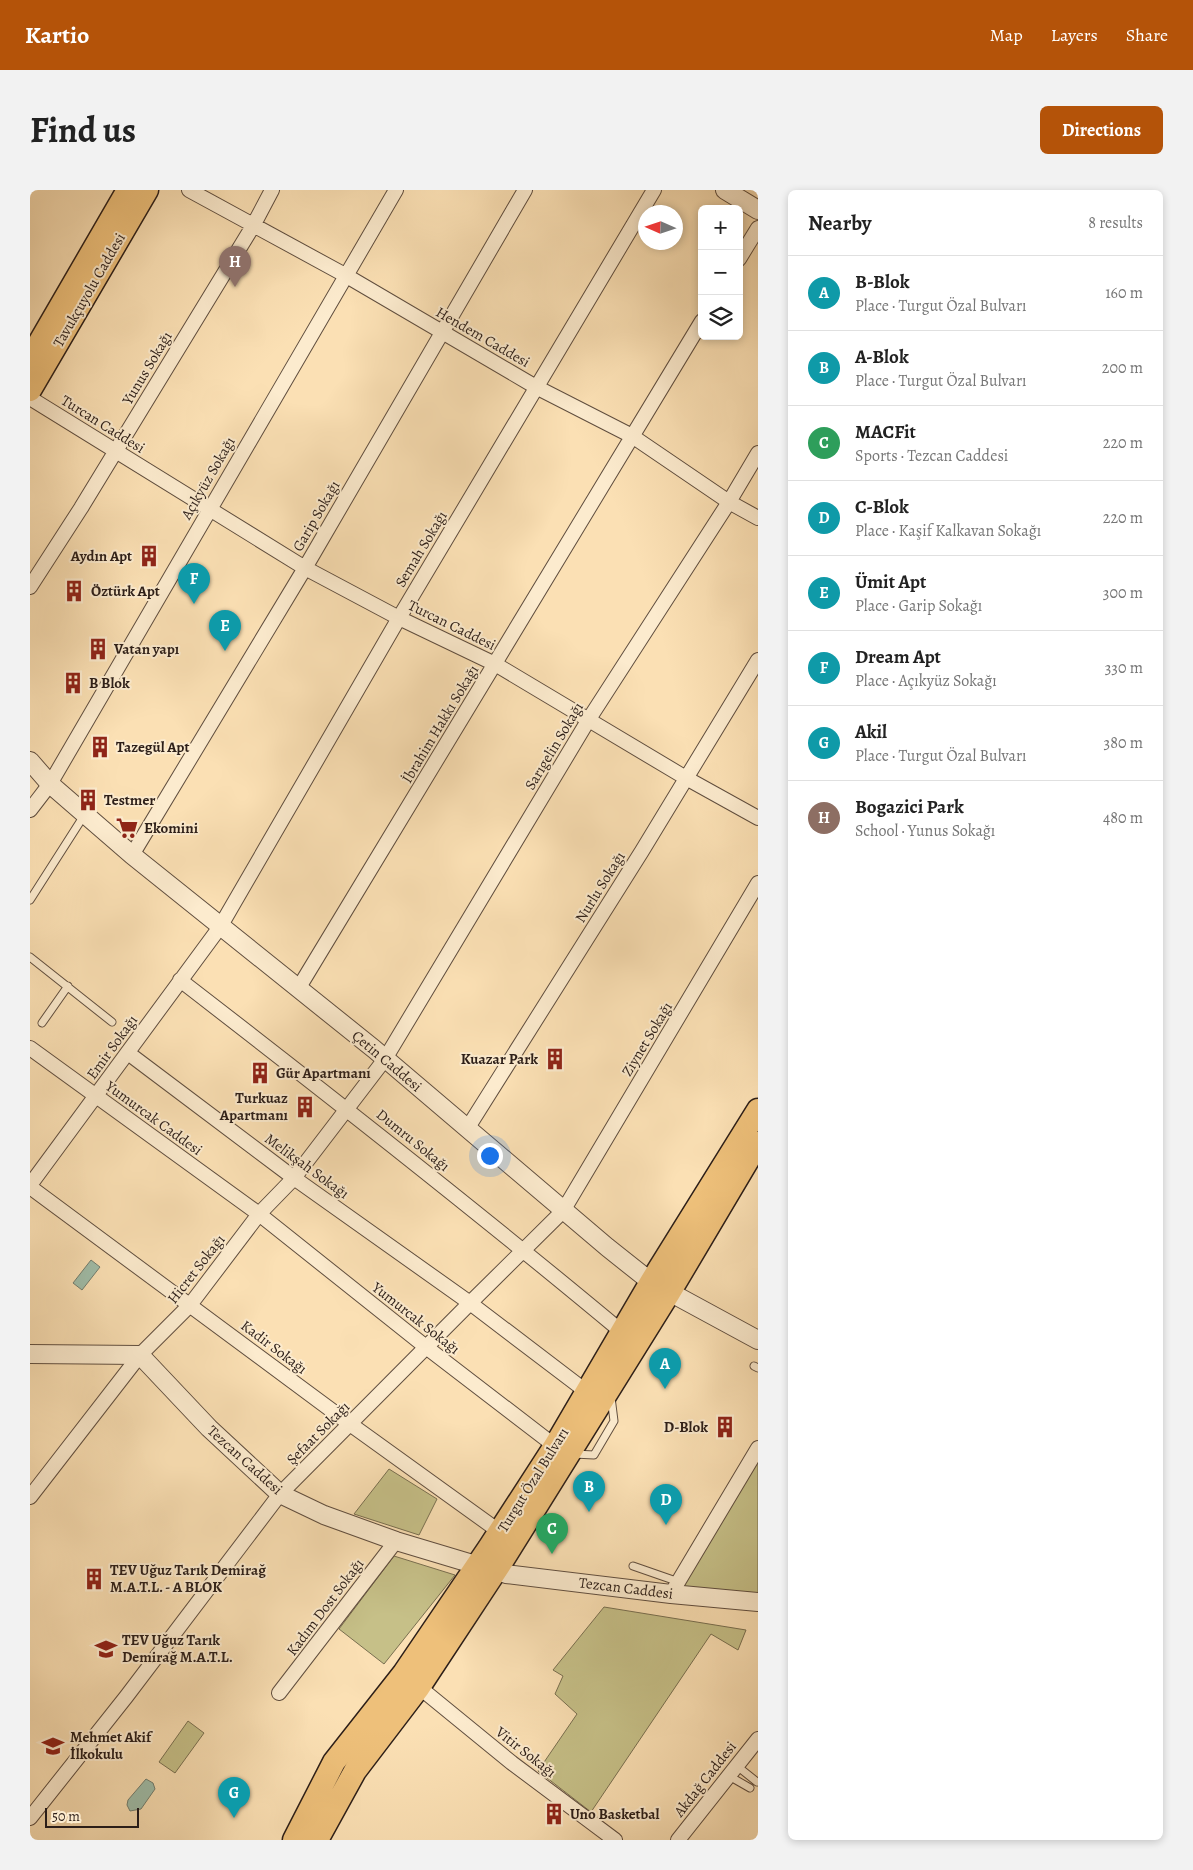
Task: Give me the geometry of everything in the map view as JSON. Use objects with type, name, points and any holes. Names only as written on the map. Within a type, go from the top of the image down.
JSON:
[{"type":"main road","name":"Tavukçuyolu Caddesi","points":[[30,358],[128,190]]},
{"type":"main road","name":"Tavukçuyolu Caddesi","points":[[30,390],[147,190]]},
{"type":"main road","name":"Turgut Özal Bulvarı","points":[[294,1840],[334,1762],[486,1569],[500,1532],[610,1388],[660,1287],[758,1110]]},
{"type":"main road","name":"Turgut Özal Bulvarı","points":[[317,1840],[354,1771],[419,1687],[486,1569],[561,1450],[588,1392],[622,1332],[660,1287],[758,1144]]},
{"type":"street","name":"Hendem Caddesi","points":[[189,190],[345,276],[536,387],[632,436],[730,502],[758,518]]},
{"type":"street","name":"Yunus Sokağı","points":[[30,587],[115,452],[272,190]]},
{"type":"street","name":"Açıkyüz Sokağı","points":[[30,810],[50,784],[396,190]]},
{"type":"street","name":"Garip Sokağı","points":[[132,855],[305,568],[525,190]]},
{"type":"street","name":"Semah Sokağı","points":[[220,927],[399,618],[654,190]]},
{"type":"street","points":[[725,190],[758,210]]},
{"type":"street","points":[[743,190],[758,199]]},
{"type":"street","points":[[743,252],[758,228]]},
{"type":"street","name":"İbrahim Hakkı Sokağı","points":[[298,989],[698,328]]},
{"type":"street","name":"Turcan Caddesi","points":[[30,398],[305,568],[399,618],[495,664],[686,778],[758,818]]},
{"type":"street","name":"Sarıgelin Sokağı","points":[[385,1059],[589,719],[730,502],[758,453]]},
{"type":"street","name":"Nurlu Sokağı","points":[[467,1130],[758,660]]},
{"type":"street","name":"Çetin Caddesi","points":[[30,761],[50,784],[132,855],[385,1059],[563,1211],[660,1287],[757,1336]]},
{"type":"street","name":"Ziynet Sokağı","points":[[563,1211],[758,883]]},
{"type":"street","name":"Emir Sokağı","points":[[30,1186],[220,927]]},
{"type":"street","name":"Dumru Sokağı","points":[[180,980],[347,1109],[524,1250],[622,1332]]},
{"type":"street","name":"Yumurcak Caddesi","points":[[30,1048],[260,1214]]},
{"type":"street","name":"Melikşah Sokağı","points":[[128,1053],[294,1178],[470,1302]]},
{"type":"street","name":"Hicret Sokağı","points":[[30,1497],[140,1355],[190,1305],[260,1214],[294,1178],[385,1059]]},
{"type":"street","name":"Kadir Sokağı","points":[[30,1186],[350,1424],[500,1532]]},
{"type":"street","name":"Şefaat Sokağı","points":[[30,1818],[84,1758],[106,1715],[124,1697],[280,1494],[563,1211]]},
{"type":"street","name":"Yumurcak Sokağı","points":[[260,1214],[426,1347],[561,1450]]},
{"type":"street","points":[[470,1302],[588,1392]]},
{"type":"street","points":[[30,1354],[140,1355]]},
{"type":"street","name":"Tezcan Caddesi","points":[[140,1355],[209,1428],[280,1494],[324,1515],[396,1540],[506,1574],[675,1588],[758,1602]]},
{"type":"street","points":[[675,1588],[758,1448]]},
{"type":"street","name":"Kadım Dost Sokağı","points":[[279,1693],[396,1540]]},
{"type":"street","name":"Vitir Sokağı","points":[[419,1687],[512,1763],[615,1840]]},
{"type":"street","name":"Akdağ Caddesi","points":[[679,1840],[758,1739]]},
{"type":"lane","points":[[30,900],[85,814]]},
{"type":"lane","points":[[30,957],[112,1022]]},
{"type":"lane","points":[[42,1023],[68,986]]},
{"type":"lane","points":[[633,1566],[675,1588]]},
{"type":"lane","points":[[733,1771],[757,1782]]},
{"type":"lane","points":[[733,1771],[750,1788]]},
{"type":"shaded area","points":[[91,1260],[100,1267],[82,1290],[73,1283]]},
{"type":"shaded area","points":[[758,1454],[758,1593],[679,1587]]},
{"type":"shaded area","points":[[389,1469],[437,1499],[419,1535],[354,1514]]},
{"type":"shaded area","points":[[394,1556],[455,1575],[384,1664],[339,1629]]},
{"type":"shaded area","points":[[604,1607],[746,1630],[738,1650],[711,1634],[591,1812],[538,1771],[577,1714],[555,1694],[563,1676],[553,1670]]},
{"type":"shaded area","points":[[188,1721],[204,1733],[175,1773],[159,1762]]},
{"type":"shaded area","points":[[146,1779],[153,1783],[155,1789],[141,1809],[130,1811],[127,1805],[128,1800]]},
{"type":"place","name":"Bogazici Park","points":[[235,287]]},
{"type":"place","name":"Aydın Apt","points":[[149,556]]},
{"type":"place","name":"Öztürk Apt","points":[[74,591]]},
{"type":"place","name":"Dream Apt","points":[[194,604]]},
{"type":"place","name":"Vatan yapı","points":[[98,649]]},
{"type":"place","name":"Ümit Apt","points":[[225,651]]},
{"type":"place","name":"B Blok","points":[[73,683]]},
{"type":"place","name":"Tazegül Apt","points":[[100,747]]},
{"type":"place","name":"Testmer","points":[[88,800]]},
{"type":"place","name":"Ekomini","points":[[127,828]]},
{"type":"place","name":"Kuazar Park","points":[[555,1059]]},
{"type":"place","name":"Gür Apartmanı","points":[[260,1073]]},
{"type":"place","name":"Turkuaz Apartmanı","points":[[305,1107]]},
{"type":"place","name":"B-Blok","points":[[665,1389]]},
{"type":"place","name":"D-Blok","points":[[725,1427]]},
{"type":"place","name":"A-Blok","points":[[589,1512]]},
{"type":"place","name":"C-Blok","points":[[666,1525]]},
{"type":"place","name":"MACFit","points":[[552,1554]]},
{"type":"place","name":"TEV Uğuz Tarık Demirağ M.A.T.L. - A BLOK","points":[[94,1579]]},
{"type":"place","name":"TEV Uğuz Tarık Demirağ M.A.T.L.","points":[[106,1649]]},
{"type":"place","name":"Mehmet Akif İlkokulu","points":[[53,1746]]},
{"type":"place","name":"Uno Basketbal","points":[[554,1814]]},
{"type":"place","name":"Akil","points":[[234,1818]]}]
